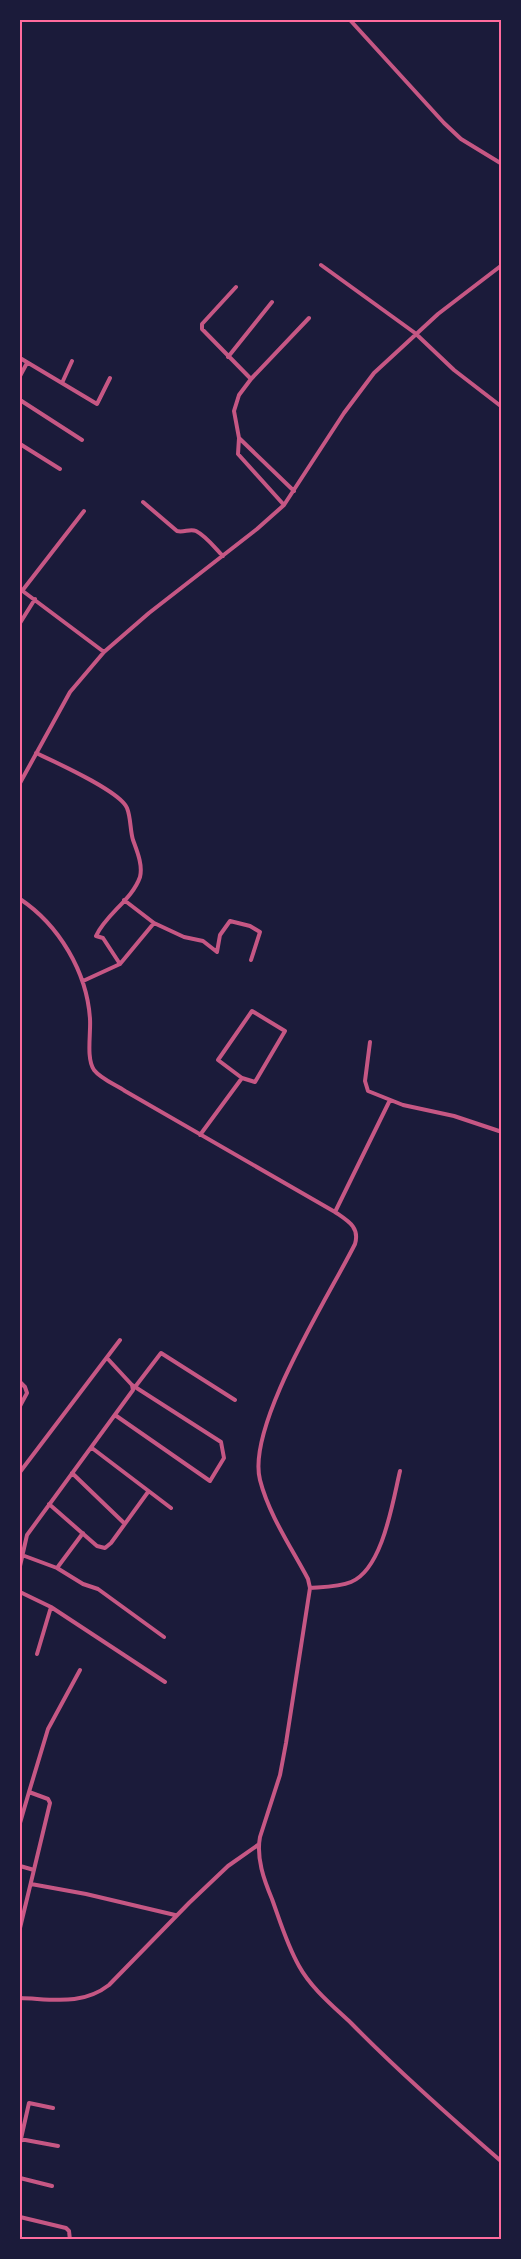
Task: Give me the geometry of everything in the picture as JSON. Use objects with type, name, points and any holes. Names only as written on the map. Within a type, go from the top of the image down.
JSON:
[{"type":"street","points":[[350,20],[444,123],[462,139],[501,162]]},
{"type":"street","points":[[20,783],[70,692],[104,652],[284,505],[374,373],[415,333],[501,265]]},
{"type":"street","points":[[321,266],[415,333],[454,370],[501,407]]},
{"type":"street","points":[[236,287],[201,326],[204,334],[251,379]]},
{"type":"street","points":[[228,357],[272,302]]},
{"type":"street","points":[[284,505],[238,454],[239,438],[234,411],[239,395],[251,379],[309,318]]},
{"type":"street","points":[[20,358],[97,404],[110,378]]},
{"type":"street","points":[[62,383],[72,361]]},
{"type":"street","points":[[20,376],[27,363]]},
{"type":"street","points":[[20,400],[82,440]]},
{"type":"street","points":[[239,438],[294,491]]},
{"type":"street","points":[[20,444],[60,469]]},
{"type":"street","points":[[143,502],[180,532],[191,530],[197,532],[223,556]]},
{"type":"street","points":[[84,511],[21,590],[104,652]]},
{"type":"street","points":[[20,623],[35,599]]},
{"type":"street","points":[[36,753],[96,784],[127,807],[141,871],[136,883],[96,936],[103,938],[120,964]]},
{"type":"street","points":[[20,899],[36,911],[63,943],[82,981],[87,998],[94,1070],[125,1091],[335,1212],[354,1227],[356,1240],[289,1368],[269,1416],[258,1454],[260,1479],[269,1505],[308,1579],[310,1588],[280,1775],[258,1845],[267,1887],[292,1951],[306,1977],[380,2053],[501,2162]]},
{"type":"street","points":[[124,900],[154,923],[184,937],[203,941],[217,952],[220,935],[230,921],[250,926],[260,932],[250,960]]},
{"type":"street","points":[[82,981],[120,964],[154,923]]},
{"type":"street","points":[[252,1011],[285,1030],[255,1082],[242,1078],[218,1060],[252,1011]]},
{"type":"street","points":[[370,1041],[366,1088],[390,1100],[454,1116],[501,1132]]},
{"type":"street","points":[[200,1135],[242,1078]]},
{"type":"street","points":[[335,1212],[390,1100]]},
{"type":"street","points":[[20,1472],[120,1340]]},
{"type":"street","points":[[20,1566],[27,1535],[92,1448],[134,1386],[161,1353],[235,1400]]},
{"type":"street","points":[[107,1358],[134,1386],[221,1442],[224,1458],[210,1481],[115,1415]]},
{"type":"street","points":[[20,1382],[27,1393],[20,1406]]},
{"type":"street","points":[[92,1448],[171,1508]]},
{"type":"street","points":[[310,1588],[351,1582],[365,1572],[386,1533],[400,1471]]},
{"type":"street","points":[[72,1473],[124,1523]]},
{"type":"street","points":[[49,1504],[97,1546],[105,1548],[148,1492]]},
{"type":"street","points":[[20,1532],[27,1535]]},
{"type":"street","points":[[57,1569],[83,1533]]},
{"type":"street","points":[[22,1555],[98,1589],[164,1637]]},
{"type":"street","points":[[20,1592],[51,1607],[165,1682]]},
{"type":"street","points":[[37,1654],[51,1607]]},
{"type":"street","points":[[20,1823],[48,1729],[80,1670]]},
{"type":"street","points":[[20,1928],[50,1803],[48,1799],[29,1792]]},
{"type":"street","points":[[20,1998],[68,2000],[91,1997],[109,1985],[176,1915],[228,1866],[258,1845]]},
{"type":"street","points":[[20,1866],[34,1870]]},
{"type":"street","points":[[31,1884],[176,1915]]},
{"type":"street","points":[[53,2108],[29,2103],[20,2141],[58,2146]]},
{"type":"street","points":[[20,2178],[52,2186]]},
{"type":"street","points":[[20,2217],[66,2228],[69,2231],[70,2240]]}]
